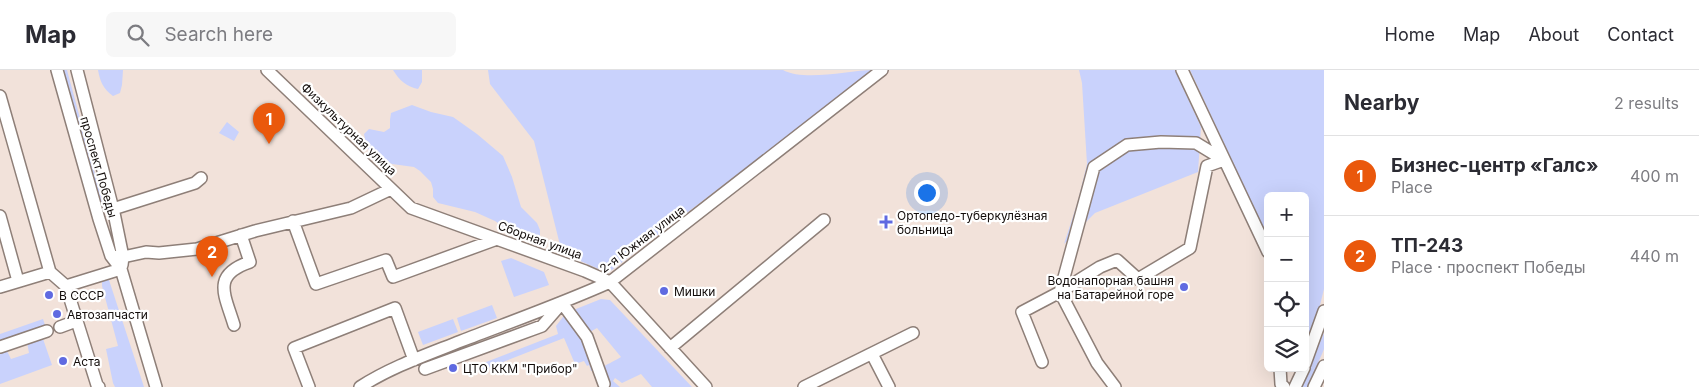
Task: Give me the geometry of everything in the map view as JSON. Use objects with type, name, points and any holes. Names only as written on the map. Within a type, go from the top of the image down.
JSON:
[{"type":"street","name":"проспект Победы","points":[[57,70],[111,256],[122,263]]},
{"type":"street","name":"проспект Победы","points":[[77,70],[113,209],[122,263],[156,387]]},
{"type":"street","name":"Физкультурная улица","points":[[267,70],[411,208]]},
{"type":"street","name":"2-я Южная улица","points":[[360,387],[374,378],[414,360],[562,303],[610,282],[882,70]]},
{"type":"street","points":[[1182,70],[1264,244]]},
{"type":"street","points":[[0,96],[50,272],[66,286],[96,386]]},
{"type":"street","points":[[1114,387],[1097,363],[1060,292],[1094,167],[1127,145],[1161,142],[1196,143],[1224,160]]},
{"type":"street","points":[[1042,362],[1022,312],[1117,260],[1138,278],[1190,248],[1207,166],[1224,160]]},
{"type":"street","points":[[113,209],[195,183],[201,178]]},
{"type":"street","points":[[66,286],[146,252],[188,251],[293,221],[351,208],[391,189]]},
{"type":"street","name":"Сборная улица","points":[[411,208],[610,282],[703,386]]},
{"type":"street","points":[[0,216],[18,281]]},
{"type":"street","points":[[670,348],[824,220]]},
{"type":"street","points":[[293,221],[316,284],[386,260],[393,278],[497,239]]},
{"type":"street","points":[[234,325],[223,287],[226,277],[250,262],[241,235]]},
{"type":"street","points":[[0,286],[50,272]]},
{"type":"street","points":[[425,369],[542,326],[562,303],[587,337],[604,384]]},
{"type":"street","points":[[309,387],[294,348],[395,308],[414,360]]},
{"type":"street","points":[[1309,353],[1324,311]]},
{"type":"street","points":[[60,327],[76,321]]},
{"type":"street","points":[[0,347],[47,331]]},
{"type":"street","points":[[804,387],[913,333]]},
{"type":"street","points":[[872,354],[889,387]]},
{"type":"street","points":[[1314,387],[1324,366]]},
{"type":"street","points":[[1279,372],[1281,384],[1284,387]]},
{"type":"street","points":[[1295,387],[1302,372]]},
{"type":"shaded area","points":[[60,70],[67,70],[104,207],[101,213]]},
{"type":"shaded area","points":[[98,70],[123,70],[120,93],[113,96],[104,88]]},
{"type":"shaded area","points":[[393,70],[422,70],[422,82],[418,89],[410,87]]},
{"type":"shaded area","points":[[488,70],[783,70],[803,75],[815,75],[874,70],[608,273],[562,253],[534,141],[490,84]]},
{"type":"shaded area","points":[[1079,70],[1175,70],[1201,127],[1198,172],[1095,213],[1064,244],[1078,201],[1087,164],[1082,83]]},
{"type":"shaded area","points":[[1190,70],[1324,70],[1324,289],[1318,313],[1309,335],[1309,192],[1264,192],[1264,229]]},
{"type":"shaded area","points":[[412,105],[453,117],[503,156],[521,207],[537,223],[540,237],[534,241],[513,233],[495,221],[475,212],[438,203],[433,197],[431,182],[420,171],[414,167],[392,164],[379,158],[367,148],[364,134],[369,129],[384,132],[390,128],[391,113]]},
{"type":"shaded area","points":[[227,122],[239,132],[234,141],[219,133]]},
{"type":"shaded area","points":[[511,258],[544,272],[549,285],[514,297],[501,261]]},
{"type":"shaded area","points":[[105,279],[109,280],[144,387],[115,387],[113,383],[106,349],[118,346],[102,286],[102,281]]},
{"type":"shaded area","points":[[601,299],[610,300],[692,387],[652,387],[641,374],[622,383],[615,378],[613,381],[620,387],[605,387],[604,367],[621,357],[597,328],[588,333],[571,311]]},
{"type":"shaded area","points":[[492,305],[497,318],[461,331],[457,318]]},
{"type":"shaded area","points":[[566,313],[583,337],[596,370],[591,371],[589,365],[587,366],[584,361],[575,364],[564,338],[470,375],[468,369],[558,334],[556,326]]},
{"type":"shaded area","points":[[43,319],[46,328],[0,344],[0,334]]},
{"type":"shaded area","points":[[453,319],[458,332],[423,345],[418,332]]},
{"type":"shaded area","points":[[1324,333],[1324,349],[1322,354],[1307,387],[1300,387],[1307,372],[1309,372],[1309,367]]},
{"type":"shaded area","points":[[42,336],[52,365],[0,384],[0,351],[6,349],[11,359],[29,353],[27,342]]},
{"type":"place","name":"Бизнес-центр «Галс»","points":[[269,144]]},
{"type":"place","name":"Ортопедо-туберкулёзная больница","points":[[886,222]]},
{"type":"place","name":"ТП-243","points":[[212,277]]},
{"type":"place","name":"Водонапорная башня на Батарейной горе","points":[[1184,287]]},
{"type":"place","name":"Мишки","points":[[664,291]]},
{"type":"place","name":"В СССР","points":[[49,295]]},
{"type":"place","name":"Автозапчасти","points":[[57,314]]},
{"type":"place","name":"Аста","points":[[63,361]]},
{"type":"place","name":"ЦТО ККМ \"Прибор\"","points":[[453,368]]}]
